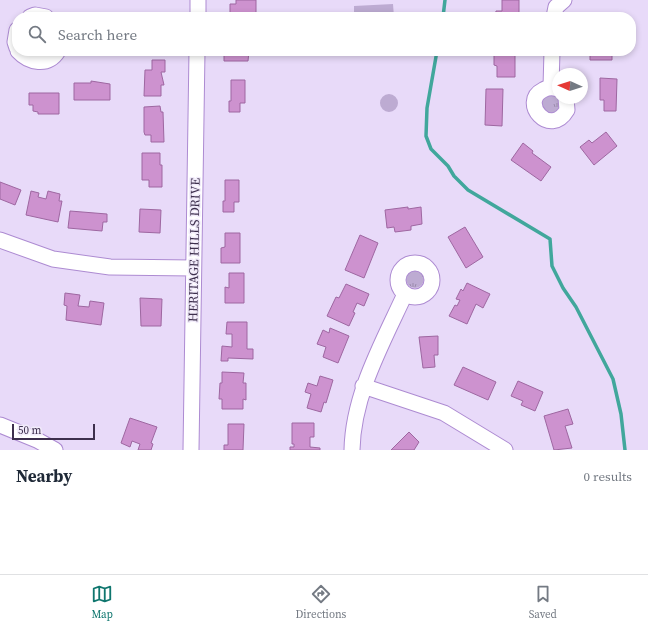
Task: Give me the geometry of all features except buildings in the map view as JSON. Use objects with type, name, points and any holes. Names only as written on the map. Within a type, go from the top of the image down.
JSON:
[{"type":"street","points":[[198,0],[198,12]]},
{"type":"street","points":[[555,12],[556,7],[564,0]]},
{"type":"street","points":[[22,56],[33,62],[42,62],[53,56]]},
{"type":"street","name":"HERITAGE HILLS DRIVE","points":[[191,450],[197,56]]},
{"type":"street","points":[[552,56],[553,68]]},
{"type":"street","points":[[552,88],[544,88],[536,96],[534,107],[539,116],[549,121],[560,118],[567,110],[566,104]]},
{"type":"street","points":[[0,240],[53,259],[110,267],[193,268]]},
{"type":"street","points":[[352,450],[352,436],[363,386],[405,294]]},
{"type":"street","points":[[363,386],[444,413],[505,450]]},
{"type":"street","points":[[0,425],[37,440],[55,450]]},
{"type":"green space","points":[[393,4],[394,12],[354,12],[354,6]]},
{"type":"green space","points":[[389,94],[395,97],[398,103],[395,109],[389,112],[383,109],[380,103],[383,97]]},
{"type":"green space","points":[[551,95],[552,104],[560,104],[559,108],[555,112],[551,113],[547,112],[543,108],[542,104],[543,100],[547,96]]},
{"type":"green space","points":[[411,270],[419,270],[424,275],[422,286],[419,288],[411,288],[406,283],[406,275]]},
{"type":"waterway","points":[[444,12],[445,0]]},
{"type":"waterway","points":[[436,56],[427,108],[426,136],[431,149],[448,166],[454,176],[468,190],[550,239],[552,266],[563,288],[576,307],[613,379],[621,414],[625,450]]}]
